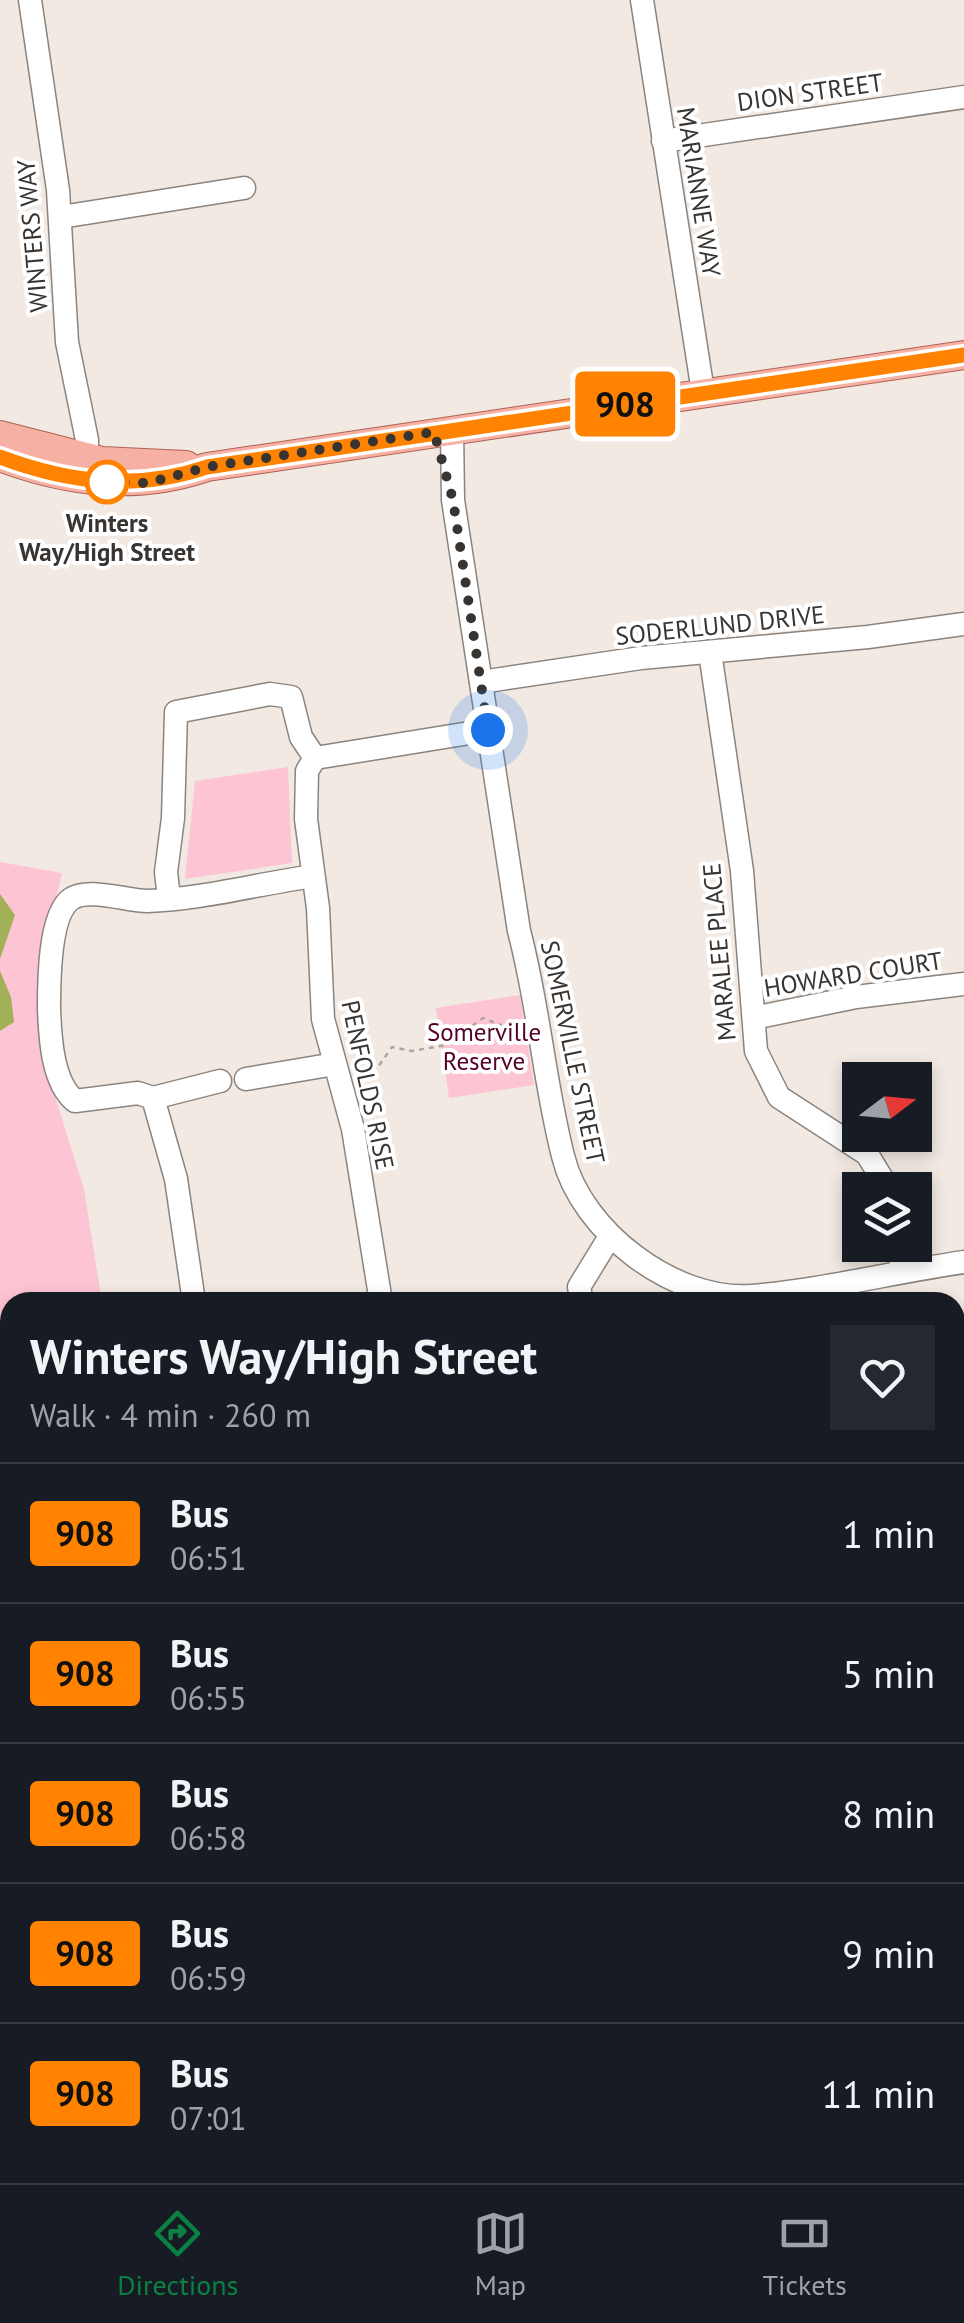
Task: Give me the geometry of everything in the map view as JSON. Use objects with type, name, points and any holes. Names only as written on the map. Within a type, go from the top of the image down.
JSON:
[{"type":"main road","points":[[0,457],[76,467],[148,483],[207,467],[964,354]]},
{"type":"main road","points":[[0,434],[76,467]]},
{"type":"street","name":"WINTERS WAY","points":[[30,0],[62,217],[67,342],[78,409],[76,467]]},
{"type":"street","name":"MARIANNE WAY","points":[[642,0],[703,392]]},
{"type":"street","name":"DION STREET","points":[[664,141],[964,97]]},
{"type":"street","points":[[62,217],[244,188]]},
{"type":"street","name":"SOMERVILLE STREET","points":[[443,431],[519,931],[543,1032],[563,1158],[579,1196],[609,1238],[643,1263],[699,1288],[724,1292]]},
{"type":"street","name":"SODERLUND DRIVE","points":[[481,682],[964,624]]},
{"type":"street","name":"MARALEE PLACE","points":[[710,652],[742,871],[756,1051],[779,1097],[866,1154],[877,1172]]},
{"type":"street","points":[[169,898],[166,872],[173,818],[176,712],[285,694],[295,705],[301,737],[316,758],[488,730]]},
{"type":"street","name":"PENFOLDS RISE","points":[[316,758],[306,772],[306,820],[323,1019],[353,1129],[379,1292]]},
{"type":"street","points":[[220,1081],[154,1098],[138,1093],[75,1101],[66,1093],[50,1025],[49,978],[53,943],[68,900],[79,895],[169,898],[312,876]]},
{"type":"street","name":"HOWARD COURT","points":[[754,1018],[856,998],[963,987]]},
{"type":"street","points":[[246,1079],[336,1068]]},
{"type":"street","points":[[154,1098],[176,1179],[193,1292]]},
{"type":"street","points":[[580,1292],[579,1287],[609,1238]]},
{"type":"street","points":[[901,1262],[902,1271]]},
{"type":"street","name":"SOMERVILLE STREET","points":[[773,1292],[964,1262]]},
{"type":"path","points":[[336,1068],[378,1067],[392,1047],[412,1051],[446,1044],[483,1018],[496,1020],[517,1032],[543,1032]]},
{"type":"green space","points":[[288,767],[292,863],[185,879],[195,781]]},
{"type":"green space","points":[[0,862],[62,873],[44,947],[53,1090],[84,1189],[100,1292],[0,1292]]},
{"type":"green space","name":"Somerville Reserve","points":[[520,995],[534,1085],[449,1098],[436,1008]]},
{"type":"shaded area","points":[[0,894],[15,915],[0,959]]},
{"type":"shaded area","points":[[0,971],[11,997],[14,1022],[0,1031]]},
{"type":"bus line","name":"908","points":[[0,457],[88,480],[148,483],[207,467],[964,355]]},
{"type":"place","name":"Winters Way/High Street","points":[[107,482]]},
{"type":"route","points":[[107,482],[148,483],[207,467],[434,432],[453,500],[488,730]]}]
